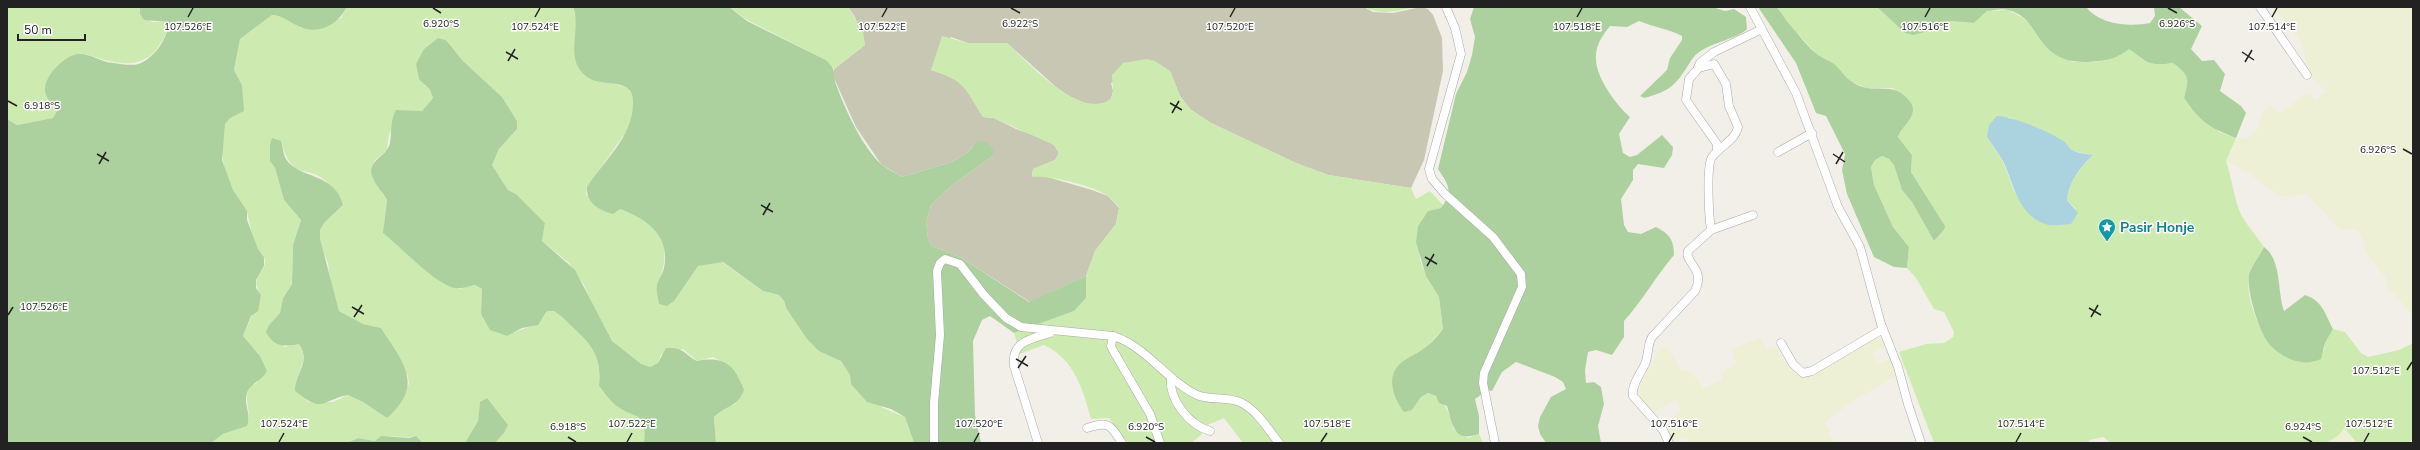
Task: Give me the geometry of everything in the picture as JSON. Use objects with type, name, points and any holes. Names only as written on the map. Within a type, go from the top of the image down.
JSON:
[{"type":"street","points":[[1446,7],[1455,28],[1461,54],[1429,169],[1432,179],[1445,194],[1493,237],[1521,274],[1522,286],[1484,373],[1483,383],[1495,443]]},
{"type":"street","points":[[1750,7],[1760,30],[1774,50],[1812,133],[1838,207],[1860,247],[1883,329],[1898,367],[1921,443]]},
{"type":"street","points":[[2260,7],[2306,75]]},
{"type":"street","points":[[1699,68],[1700,63],[1714,52],[1760,30]]},
{"type":"street","points":[[1711,230],[1708,167],[1717,151],[1731,139],[1738,127],[1729,106],[1726,84],[1716,65],[1710,63],[1699,68],[1689,79],[1685,98],[1717,144],[1717,151]]},
{"type":"street","points":[[1778,152],[1812,133]]},
{"type":"street","points":[[1669,443],[1663,430],[1635,398],[1632,392],[1647,358],[1650,340],[1696,291],[1699,273],[1687,255],[1691,248],[1711,230],[1753,215]]},
{"type":"street","points":[[934,443],[934,403],[940,335],[937,271],[940,263],[945,259],[960,264],[984,295],[1006,318],[1021,327],[1112,336],[1134,346],[1171,378],[1199,396],[1242,403],[1251,410],[1279,443]]},
{"type":"street","points":[[1781,343],[1796,368],[1806,372],[1883,329]]},
{"type":"street","points":[[1038,443],[1014,366],[1013,356],[1016,348],[1024,341],[1057,330]]},
{"type":"street","points":[[1112,336],[1111,346],[1150,414],[1160,443]]},
{"type":"street","points":[[1171,378],[1170,387],[1184,412],[1195,425],[1210,431]]},
{"type":"street","points":[[1087,428],[1101,424],[1108,424],[1113,428],[1122,443]]},
{"type":"shaded area","points":[[848,7],[1364,7],[1373,12],[1393,13],[1421,7],[1428,9],[1433,15],[1442,38],[1443,71],[1424,160],[1411,188],[1328,175],[1296,163],[1211,123],[1190,109],[1180,96],[1170,71],[1111,83],[1113,91],[1111,99],[1104,104],[1087,104],[1069,96],[1056,87],[1007,43],[968,43],[951,37],[931,70],[953,77],[966,88],[983,117],[994,118],[1016,129],[1039,137],[1054,145],[1059,153],[1055,160],[1033,169],[1032,176],[1044,176],[1092,190],[1108,196],[1119,208],[1116,224],[1095,251],[1086,276],[1030,302],[960,257],[932,246],[928,239],[926,222],[931,205],[952,185],[993,156],[972,147],[967,153],[952,162],[902,177],[881,164],[856,127],[834,78],[834,69],[865,45],[855,17]]},
{"type":"shaded area","points":[[2271,7],[2413,7],[2413,310],[2410,312],[2389,289],[2385,277],[2367,255],[2360,233],[2353,229],[2340,230],[2306,193],[2294,197],[2278,195],[2248,173],[2226,161],[2236,138],[2245,139],[2258,128],[2261,115],[2270,104],[2280,113],[2307,93],[2316,100],[2326,91],[2310,75],[2301,43],[2293,31]]},
{"type":"shaded area","points":[[1878,335],[1885,346],[1872,354],[1879,363],[1890,359],[1897,375],[1852,402],[1825,422],[1834,443],[1689,443],[1685,438],[1673,442],[1666,424],[1681,411],[1676,400],[1653,412],[1639,398],[1640,386],[1660,348],[1663,346],[1670,351],[1681,370],[1691,372],[1704,388],[1722,380],[1721,373],[1736,363],[1731,349],[1761,338],[1767,350],[1777,347],[1781,358],[1800,378],[1826,367]]},
{"type":"shaded area","points":[[2343,428],[2357,443],[2325,443],[2339,435]]},
{"type":"green space","points":[[7,7],[140,7],[140,14],[152,22],[169,22],[167,31],[162,41],[153,53],[145,59],[126,63],[106,60],[86,54],[47,98],[57,111],[53,118],[17,125],[7,119]]},
{"type":"green space","points":[[140,7],[347,7],[339,18],[333,23],[321,29],[315,30],[300,27],[276,15],[272,15],[240,39],[234,70],[242,85],[244,111],[230,118],[225,124],[222,160],[233,190],[247,211],[247,220],[258,249],[264,257],[264,266],[256,280],[256,288],[261,295],[258,311],[251,316],[243,336],[260,356],[267,371],[247,393],[246,402],[249,417],[247,426],[223,434],[211,443],[7,443],[7,119],[17,125],[53,118],[57,111],[46,96],[46,84],[56,67],[73,55],[82,54],[109,62],[135,65],[149,58],[155,53],[166,35],[169,22],[144,20],[140,14]]},
{"type":"green space","points":[[347,7],[573,7],[576,19],[575,54],[611,83],[629,88],[633,94],[633,113],[628,129],[587,187],[586,195],[636,215],[651,224],[657,230],[663,244],[664,261],[663,269],[657,284],[691,273],[698,266],[705,263],[722,262],[763,291],[779,295],[784,301],[786,308],[813,345],[841,361],[850,375],[851,384],[883,408],[905,417],[914,443],[716,443],[714,417],[720,410],[735,404],[740,380],[729,366],[713,357],[697,361],[683,349],[661,355],[658,363],[650,367],[641,365],[612,341],[595,311],[584,285],[569,263],[542,241],[545,223],[516,194],[508,190],[492,165],[499,149],[517,129],[517,121],[502,97],[463,61],[446,40],[438,38],[424,49],[424,85],[430,90],[433,98],[422,111],[405,111],[389,134],[387,150],[374,161],[372,178],[387,200],[384,224],[418,264],[459,289],[475,285],[482,289],[481,314],[491,330],[507,336],[540,321],[547,311],[554,311],[561,316],[584,338],[595,354],[598,363],[599,386],[615,405],[642,421],[645,433],[644,443],[495,443],[504,433],[480,403],[478,421],[465,443],[423,443],[416,436],[384,437],[375,441],[358,438],[347,443],[211,443],[223,434],[247,426],[249,417],[247,392],[249,386],[257,383],[260,356],[243,336],[261,295],[256,283],[265,262],[254,240],[247,212],[236,196],[228,179],[223,160],[221,141],[225,124],[242,85],[234,70],[240,39],[272,15],[279,15],[301,28],[341,18]],"holes":[[[281,141],[290,163],[296,168],[321,177],[329,184],[343,205],[325,222],[320,230],[321,247],[328,263],[330,281],[339,311],[363,324],[381,328],[408,376],[409,384],[387,418],[363,402],[348,395],[333,402],[309,402],[295,391],[295,385],[303,362],[302,351],[299,344],[284,347],[269,325],[280,313],[283,298],[292,284],[293,245],[301,220],[284,200],[275,168],[270,161]]]},
{"type":"green space","points":[[573,7],[729,7],[747,21],[826,60],[834,70],[835,82],[861,138],[874,157],[881,164],[902,177],[952,162],[967,153],[978,141],[986,142],[993,148],[993,156],[952,185],[931,205],[926,222],[928,239],[932,246],[960,257],[1029,302],[1086,276],[1086,298],[1074,311],[1014,333],[990,316],[982,320],[973,341],[975,415],[981,443],[914,443],[905,417],[891,409],[867,402],[851,384],[850,375],[841,361],[819,351],[807,339],[779,295],[763,291],[723,262],[698,266],[674,301],[667,306],[659,304],[657,285],[663,270],[665,257],[664,247],[660,238],[647,223],[630,213],[620,209],[613,214],[598,208],[591,202],[587,193],[587,187],[616,148],[628,127],[632,115],[633,99],[631,91],[627,88],[621,85],[599,82],[584,75],[580,70],[576,63],[574,47],[576,22]]},
{"type":"green space","points":[[729,7],[848,7],[863,31],[865,45],[834,69],[826,60],[747,20]]},
{"type":"green space","points":[[1364,7],[1413,7],[1382,12],[1370,10]]},
{"type":"green space","points":[[1474,7],[1712,7],[1725,11],[1734,9],[1746,17],[1747,29],[1698,53],[1678,80],[1669,88],[1658,94],[1644,98],[1640,96],[1667,70],[1670,58],[1682,40],[1682,36],[1639,21],[1627,27],[1610,26],[1598,45],[1596,59],[1599,75],[1619,106],[1630,117],[1619,134],[1623,153],[1630,157],[1637,155],[1662,135],[1673,147],[1672,155],[1664,168],[1638,164],[1633,170],[1633,180],[1621,199],[1624,225],[1628,232],[1641,234],[1656,227],[1661,230],[1672,241],[1674,255],[1624,321],[1624,337],[1612,355],[1596,350],[1588,352],[1585,370],[1586,383],[1594,382],[1601,387],[1604,404],[1598,426],[1601,443],[1546,443],[1540,434],[1538,426],[1540,417],[1551,397],[1566,389],[1563,382],[1555,377],[1516,362],[1502,372],[1492,391],[1488,390],[1475,399],[1479,416],[1479,434],[1471,436],[1464,436],[1456,431],[1447,406],[1439,403],[1436,396],[1428,393],[1421,397],[1412,410],[1404,412],[1392,387],[1392,380],[1397,367],[1402,362],[1429,345],[1443,329],[1439,297],[1426,276],[1416,242],[1418,226],[1428,211],[1441,208],[1447,197],[1447,183],[1438,169],[1456,94],[1467,72],[1472,55],[1475,37],[1470,19]]},
{"type":"green space","points":[[1758,7],[1776,7],[1811,49],[1834,64],[1851,81],[1859,86],[1867,88],[1890,89],[1897,91],[1904,95],[1911,103],[1913,113],[1898,137],[1912,155],[1911,172],[1945,226],[1944,230],[1934,241],[1912,202],[1902,190],[1894,165],[1889,159],[1882,156],[1875,160],[1871,167],[1874,185],[1893,227],[1909,247],[1907,268],[1894,267],[1874,257],[1847,194],[1842,170],[1845,154],[1826,116],[1816,113],[1796,63]]},
{"type":"green space","points":[[1776,7],[1877,7],[1905,33],[1937,29],[1951,21],[1974,23],[1987,11],[2008,10],[2023,18],[2072,62],[2102,61],[2115,57],[2129,48],[2140,57],[2154,64],[2173,63],[2186,74],[2188,82],[2184,98],[2219,132],[2236,138],[2226,161],[2239,210],[2264,247],[2250,271],[2248,284],[2251,303],[2262,332],[2272,348],[2324,351],[2325,343],[2333,329],[2345,332],[2361,353],[2368,357],[2399,350],[2413,343],[2413,437],[2410,443],[2357,443],[2344,428],[2339,435],[2326,443],[2111,443],[2103,437],[2090,440],[2087,443],[1934,443],[1899,352],[1926,344],[1944,343],[1953,337],[1954,332],[1944,312],[1934,309],[1916,278],[1907,268],[1909,247],[1893,227],[1874,185],[1871,167],[1875,160],[1882,156],[1889,159],[1894,165],[1902,190],[1912,202],[1934,241],[1944,230],[1943,223],[1937,216],[1911,172],[1912,155],[1898,137],[1913,112],[1893,88],[1867,88],[1852,82],[1833,64],[1817,55],[1788,23]],"holes":[[[2009,117],[2029,126],[2037,127],[2064,142],[2073,151],[2093,155],[2080,170],[2070,187],[2067,200],[2076,209],[2015,193],[2003,162],[1987,137]]]},
{"type":"green space","points":[[1877,7],[2086,7],[2099,18],[2115,23],[2133,25],[2150,23],[2155,16],[2154,7],[2179,7],[2202,26],[2191,49],[2202,61],[2214,60],[2225,74],[2220,91],[2241,106],[2246,113],[2236,138],[2226,134],[2206,123],[2195,113],[2184,98],[2187,78],[2183,71],[2173,63],[2153,64],[2129,49],[2119,56],[2105,60],[2087,62],[2070,60],[2057,55],[2048,48],[2028,22],[2019,15],[2006,9],[1987,11],[1974,23],[1951,21],[1937,29],[1913,35],[1905,33]]},
{"type":"green space","points":[[942,36],[968,43],[1007,43],[1055,87],[1084,102],[1098,104],[1111,99],[1113,91],[1112,75],[1123,63],[1147,59],[1155,61],[1170,71],[1180,96],[1190,109],[1211,123],[1296,163],[1328,175],[1411,188],[1416,199],[1430,191],[1443,205],[1441,208],[1428,211],[1418,226],[1420,260],[1425,273],[1439,297],[1443,329],[1426,348],[1401,363],[1393,378],[1412,410],[1421,397],[1428,393],[1439,399],[1446,407],[1454,430],[1468,438],[1479,434],[1483,443],[1243,443],[1224,418],[1205,426],[1201,435],[1191,443],[1127,443],[1109,418],[1091,419],[1081,386],[1076,376],[1063,358],[1044,345],[1020,354],[1014,333],[1074,311],[1086,298],[1086,276],[1095,251],[1116,224],[1119,208],[1108,196],[1082,185],[1060,179],[1032,177],[1033,169],[1055,160],[1059,153],[1054,145],[994,118],[983,117],[967,92],[958,82],[943,74],[931,70]]},
{"type":"green space","points":[[438,38],[446,40],[463,61],[502,97],[517,121],[517,129],[499,149],[492,165],[508,190],[516,194],[545,223],[542,241],[575,270],[612,341],[641,364],[650,367],[658,363],[666,348],[676,348],[697,361],[721,361],[732,368],[744,390],[735,403],[714,417],[716,443],[644,443],[645,433],[642,421],[615,405],[599,386],[598,363],[595,354],[584,338],[561,316],[554,311],[547,311],[538,325],[522,328],[507,336],[490,330],[481,314],[482,289],[475,285],[463,288],[454,288],[443,283],[425,270],[383,233],[387,200],[373,179],[371,171],[372,166],[388,148],[393,118],[396,110],[422,111],[433,98],[430,90],[419,79],[416,64],[424,49]]},
{"type":"green space","points":[[272,138],[281,141],[285,157],[292,165],[299,170],[325,181],[339,194],[343,205],[325,222],[320,230],[320,239],[339,311],[363,324],[381,328],[397,352],[406,373],[408,384],[405,395],[399,406],[387,418],[363,402],[348,395],[322,404],[311,402],[304,398],[295,391],[295,385],[302,368],[304,357],[303,351],[299,344],[289,346],[280,345],[272,341],[266,332],[269,325],[280,313],[283,298],[292,284],[293,245],[301,220],[284,200],[275,168],[270,161],[270,145]]},
{"type":"green space","points":[[2264,247],[2274,260],[2284,311],[2305,295],[2320,304],[2323,309],[2333,329],[2325,343],[2321,359],[2302,362],[2290,359],[2273,348],[2263,334],[2252,302],[2249,274]]},
{"type":"green space","points":[[487,398],[508,425],[504,433],[495,443],[465,443],[478,421],[480,402]]},
{"type":"green space","points":[[381,436],[409,438],[416,436],[423,443],[347,443],[358,438],[375,441]]},
{"type":"water","points":[[1997,116],[2031,125],[2057,137],[2074,151],[2093,155],[2084,164],[2070,187],[2067,200],[2078,213],[2071,224],[2049,225],[2039,222],[2025,209],[2019,200],[2004,163],[1987,137],[1989,125]]},
{"type":"place","name":"Pasir Honje","points":[[2107,242]]}]
